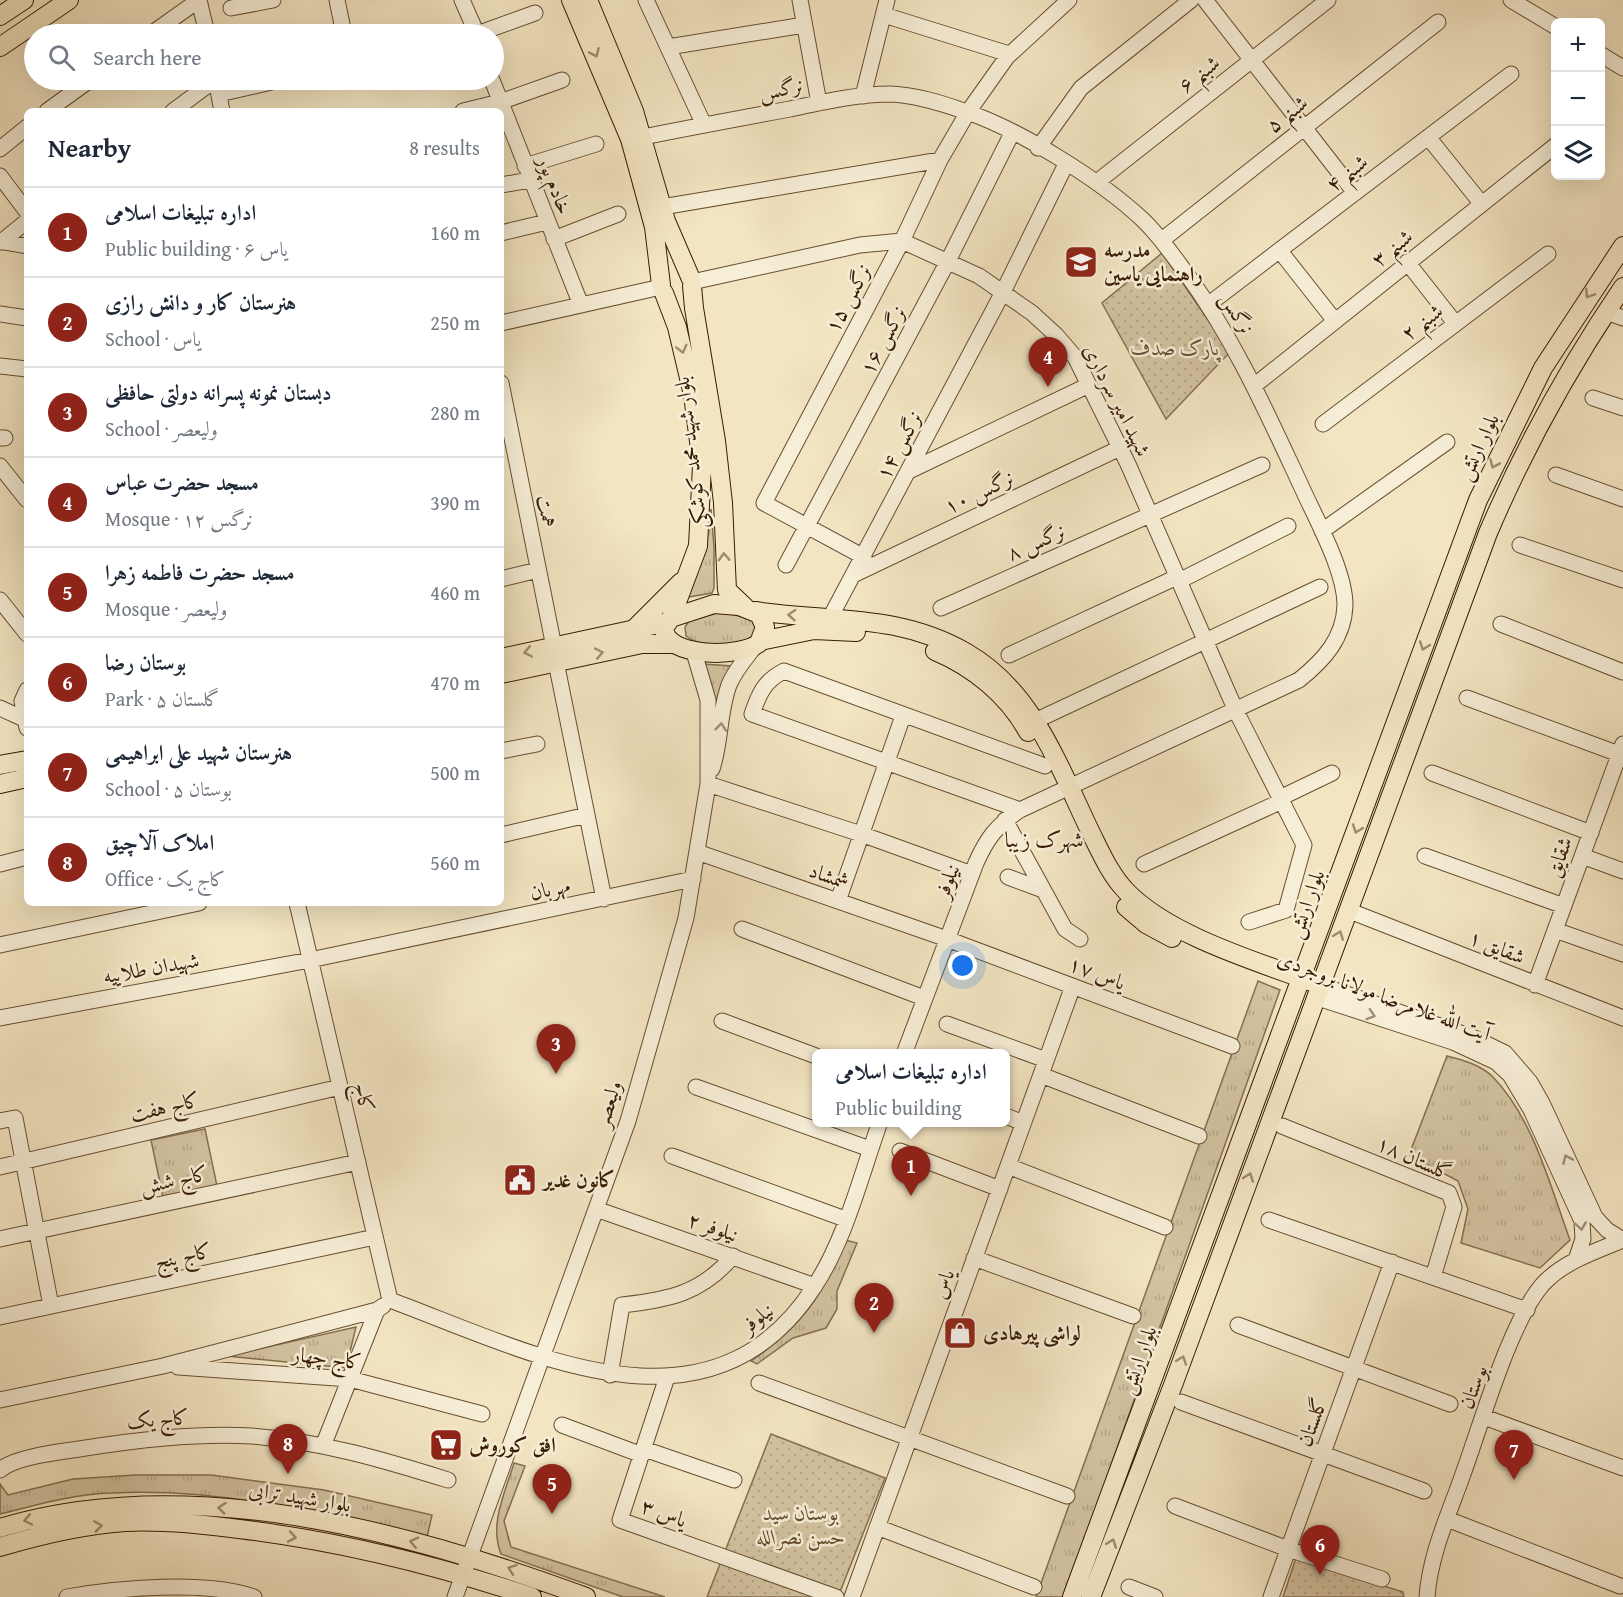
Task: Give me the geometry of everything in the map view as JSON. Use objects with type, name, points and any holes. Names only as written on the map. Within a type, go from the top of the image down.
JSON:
[{"type":"main road","points":[[0,16],[24,0]]},
{"type":"main road","points":[[34,24],[69,0]]},
{"type":"main road","name":"بلوار شهید محمد کوشکی","points":[[571,0],[630,139],[654,227],[662,288],[677,327],[693,395],[702,465],[698,546],[670,620]]},
{"type":"main road","name":"بلوار شهید محمد کوشکی","points":[[588,0],[621,75],[643,137],[662,207],[692,282],[693,308],[717,451],[723,503],[727,590],[750,609]]},
{"type":"main road","points":[[0,47],[24,31]]},
{"type":"main road","name":"بلوار ارتش","points":[[1091,1597],[1174,1400],[1309,988],[1478,500],[1543,368],[1623,246]]},
{"type":"main road","points":[[676,269],[686,272],[692,282],[689,295],[681,300],[671,299],[662,288],[667,272],[676,269]]},
{"type":"main road","name":"بلوار ارتش","points":[[1072,1597],[1150,1392],[1488,533],[1519,460],[1561,384],[1614,315],[1623,287]]},
{"type":"main road","points":[[633,630],[684,579]]},
{"type":"main road","points":[[504,658],[555,654],[642,644],[673,644],[693,649],[731,653],[758,643],[764,633],[764,623],[750,609],[714,604],[670,620],[555,654],[504,673]]},
{"type":"main road","name":"آیت الله غلامرضا مولانا بروجردی","points":[[750,609],[831,622],[904,628],[960,649],[1009,686],[1035,721],[1080,824],[1118,882],[1150,911],[1178,928],[1309,988]]},
{"type":"main road","points":[[670,620],[664,632],[673,644]]},
{"type":"main road","name":"آیت الله غلامرضا مولانا بروجردی","points":[[758,643],[831,622],[926,647],[958,663],[987,682],[1009,703],[1026,729],[1045,766],[1064,791]]},
{"type":"main road","points":[[0,765],[24,761]]},
{"type":"main road","points":[[0,784],[24,779]]},
{"type":"main road","points":[[1150,1392],[1174,1400]]},
{"type":"main road","name":"بلوار شهید ترابی","points":[[0,1527],[76,1509],[124,1504],[192,1505],[269,1513],[358,1529],[471,1556],[586,1597]]},
{"type":"main road","name":"بلوار شهید ترابی","points":[[0,1547],[80,1528],[126,1522],[190,1523],[355,1547],[464,1575],[532,1597]]},
{"type":"street","points":[[165,24],[199,0],[205,24]]},
{"type":"street","points":[[231,8],[273,0]]},
{"type":"street","points":[[337,0],[342,24]]},
{"type":"street","points":[[462,0],[473,24]]},
{"type":"street","points":[[646,0],[704,125]]},
{"type":"street","points":[[800,0],[819,103]]},
{"type":"street","name":"نرگس ۱۵","points":[[808,527],[764,503],[902,241],[940,160],[968,112],[1009,54],[1069,0]]},
{"type":"street","points":[[1038,148],[1081,88],[1191,0]]},
{"type":"street","points":[[1205,0],[1355,193]]},
{"type":"street","name":"شبنم ۶","points":[[1097,182],[1328,0]]},
{"type":"street","points":[[1510,0],[1551,24]]},
{"type":"street","points":[[863,96],[886,7],[1009,54]]},
{"type":"street","points":[[504,24],[535,13]]},
{"type":"street","name":"شبنم ۵","points":[[1162,240],[1438,22]]},
{"type":"street","points":[[668,47],[804,25]]},
{"type":"street","points":[[1605,57],[1623,68]]},
{"type":"street","name":"شبنم ۴","points":[[1209,304],[1511,74]]},
{"type":"street","points":[[475,108],[500,102],[562,80]]},
{"type":"street","points":[[51,108],[76,90]]},
{"type":"street","points":[[178,108],[206,90]]},
{"type":"street","points":[[217,90],[221,108]]},
{"type":"street","name":"خادم پور","points":[[496,90],[502,108]]},
{"type":"street","name":"نرگس","points":[[643,137],[863,96],[893,94],[913,97],[968,112],[1012,133],[1097,182],[1142,219],[1162,240],[1209,304],[1256,385],[1322,531],[1340,578],[1345,602],[1336,642],[1314,668],[1299,680],[1064,791]]},
{"type":"street","name":"خادم پور","points":[[504,113],[580,305]]},
{"type":"street","points":[[0,149],[24,129]]},
{"type":"street","name":"نرگس ۱۶","points":[[786,565],[948,261],[1012,133]]},
{"type":"street","points":[[1428,137],[1481,203]]},
{"type":"street","points":[[504,184],[596,144]]},
{"type":"street","name":"شبنم ۳","points":[[1256,385],[1551,149]]},
{"type":"street","points":[[662,207],[940,160]]},
{"type":"street","name":"نرگس ۱۴","points":[[831,622],[1003,292],[1066,164]]},
{"type":"street","points":[[0,176],[24,208]]},
{"type":"street","points":[[554,239],[618,214]]},
{"type":"street","points":[[504,232],[547,222]]},
{"type":"street","points":[[1,241],[24,223]]},
{"type":"street","points":[[1,241],[24,245]]},
{"type":"street","name":"شهید امیر سرداری","points":[[692,282],[860,245],[902,241],[948,261],[1003,292],[1056,335],[1075,357],[1120,448],[1236,711],[1304,845],[1286,910],[1249,922]]},
{"type":"street","points":[[1280,251],[1335,321]]},
{"type":"street","name":"شبنم ۲","points":[[1323,424],[1548,254]]},
{"type":"street","points":[[1407,262],[1455,323]]},
{"type":"street","points":[[504,322],[662,288]]},
{"type":"street","points":[[0,314],[24,318]]},
{"type":"street","points":[[0,366],[24,369]]},
{"type":"street","points":[[909,471],[1089,385]]},
{"type":"street","points":[[1593,398],[1623,408]]},
{"type":"street","name":"همت","points":[[504,415],[538,570],[604,899]]},
{"type":"street","points":[[1322,531],[1447,442]]},
{"type":"street","name":"نرگس ۱۰","points":[[855,573],[1120,448]]},
{"type":"street","name":"نرگس ۸","points":[[941,608],[1262,465]]},
{"type":"street","points":[[0,466],[24,496]]},
{"type":"street","points":[[1556,475],[1623,499]]},
{"type":"street","points":[[1010,655],[1288,526]]},
{"type":"street","points":[[808,527],[864,557]]},
{"type":"street","points":[[1520,545],[1623,579]]},
{"type":"street","points":[[504,578],[538,570]]},
{"type":"street","points":[[1035,721],[1320,587]]},
{"type":"street","points":[[0,600],[24,630]]},
{"type":"street","points":[[1501,624],[1623,672]]},
{"type":"street","points":[[758,643],[738,668],[729,684],[723,706],[719,749],[708,784],[861,834],[972,874]]},
{"type":"street","name":"ولیعصر","points":[[455,1597],[540,1356],[628,1121],[686,918],[708,784],[708,700],[693,649]]},
{"type":"street","points":[[1020,810],[752,714],[762,687],[784,672],[1045,766]]},
{"type":"street","points":[[24,697],[22,701],[24,712]]},
{"type":"street","points":[[1467,698],[1621,749]]},
{"type":"street","points":[[0,708],[24,723]]},
{"type":"street","points":[[838,902],[903,716]]},
{"type":"street","points":[[504,750],[537,744]]},
{"type":"street","name":"شقایق","points":[[1535,985],[1621,749]]},
{"type":"street","points":[[1144,864],[1281,800],[1332,773]]},
{"type":"street","points":[[1432,773],[1591,832]]},
{"type":"street","points":[[1608,785],[1623,791]]},
{"type":"street","name":"نیلوفر","points":[[905,1049],[987,838],[1005,820],[1020,810],[1064,791]]},
{"type":"street","points":[[504,834],[587,815]]},
{"type":"street","points":[[1005,820],[1065,929],[1080,939]]},
{"type":"street","name":"شمشاد","points":[[697,852],[947,939]]},
{"type":"street","points":[[1425,855],[1564,906]]},
{"type":"street","points":[[1582,856],[1623,871]]},
{"type":"street","points":[[0,864],[24,859]]},
{"type":"street","points":[[1008,876],[1043,890]]},
{"type":"street","name":"مهربان","points":[[310,960],[693,879]]},
{"type":"street","points":[[0,945],[185,906]]},
{"type":"street","name":"کاج","points":[[298,906],[375,1237],[383,1305]]},
{"type":"street","name":"شقایق ۱","points":[[1355,913],[1623,1018]]},
{"type":"street","points":[[742,928],[924,998]]},
{"type":"street","points":[[1555,930],[1623,954]]},
{"type":"street","name":"یاس ۱۷","points":[[947,939],[1232,1046]]},
{"type":"street","name":"شهیدان طلاییه","points":[[0,1018],[310,960]]},
{"type":"street","name":"یاس","points":[[852,1597],[1073,986]]},
{"type":"street","name":"آیت الله غلامرضا مولانا بروجردی","points":[[1309,988],[1472,1036],[1505,1053],[1530,1082],[1542,1103],[1578,1198],[1582,1239],[1576,1260]]},
{"type":"street","points":[[722,1021],[812,1055]]},
{"type":"street","points":[[947,1024],[1046,1060]]},
{"type":"street","points":[[1041,1075],[1198,1136]]},
{"type":"street","name":"کاج هفت","points":[[0,1167],[340,1087]]},
{"type":"street","points":[[696,1087],[870,1149]]},
{"type":"street","points":[[0,1121],[15,1118],[51,1306]]},
{"type":"street","points":[[1010,1118],[1023,1123]]},
{"type":"street","name":"گلستان ۱۸","points":[[1282,1126],[1449,1193],[1454,1207],[1433,1277]]},
{"type":"street","name":"نیلوفر","points":[[540,1356],[610,1375],[667,1377],[699,1372],[735,1360],[786,1323],[815,1286],[845,1220],[878,1127]]},
{"type":"street","points":[[900,1151],[1000,1189]]},
{"type":"street","points":[[672,1156],[845,1220]]},
{"type":"street","name":"کاج شش","points":[[0,1239],[357,1162]]},
{"type":"street","points":[[1008,1166],[1165,1227]]},
{"type":"street","name":"آیت الله غلامرضا مولانا بروجردی","points":[[1578,1198],[1607,1230],[1623,1240]]},
{"type":"street","name":"نیلوفر ۲","points":[[596,1209],[815,1286]]},
{"type":"street","points":[[1269,1220],[1527,1310]]},
{"type":"street","name":"کاج پنج","points":[[0,1317],[375,1237]]},
{"type":"street","name":"بوستان","points":[[1430,1596],[1430,1572],[1447,1519],[1484,1417],[1527,1310],[1544,1284],[1576,1260],[1623,1240]]},
{"type":"street","points":[[610,1375],[622,1305],[676,1296],[703,1285],[720,1272],[733,1256]]},
{"type":"street","points":[[975,1258],[1133,1316]]},
{"type":"street","name":"گلستان","points":[[1271,1597],[1392,1262]]},
{"type":"street","points":[[0,1400],[163,1366],[383,1305],[540,1356]]},
{"type":"street","points":[[323,1446],[383,1305]]},
{"type":"street","points":[[1238,1325],[1450,1404]]},
{"type":"street","name":"کاج چهار","points":[[163,1366],[350,1379],[482,1414]]},
{"type":"street","name":"یاس ۳","points":[[667,1377],[620,1520],[836,1597]]},
{"type":"street","points":[[759,1383],[1067,1496]]},
{"type":"street","points":[[1174,1400],[1424,1491]]},
{"type":"street","points":[[1484,1417],[1623,1468]]},
{"type":"street","points":[[562,1425],[734,1480]]},
{"type":"street","name":"کاج یک","points":[[0,1470],[53,1453],[167,1437],[252,1436],[323,1446],[369,1456],[448,1480]]},
{"type":"street","points":[[1175,1506],[1288,1549],[1382,1579]]},
{"type":"street","points":[[1447,1519],[1620,1587]]},
{"type":"street","points":[[877,1527],[1034,1587]]},
{"type":"street","points":[[1130,1587],[1155,1597]]},
{"type":"street","points":[[67,1597],[141,1588],[254,1597]]},
{"type":"green space","name":"پارک صدف","points":[[1162,253],[1230,352],[1166,419],[1102,303]]},
{"type":"green space","points":[[711,509],[714,588],[712,593],[683,598],[703,550]]},
{"type":"green space","points":[[721,612],[752,619],[757,628],[752,639],[710,645],[686,636],[685,627],[689,621]]},
{"type":"green space","points":[[703,664],[732,666],[716,713],[710,681]]},
{"type":"green space","points":[[1258,981],[1280,990],[1064,1597],[1036,1597]]},
{"type":"green space","points":[[1447,1056],[1477,1066],[1493,1077],[1520,1113],[1530,1133],[1548,1176],[1570,1240],[1540,1268],[1461,1243],[1468,1209],[1458,1181],[1409,1155]]},
{"type":"green space","points":[[205,1129],[217,1186],[163,1197],[151,1140]]},
{"type":"green space","points":[[845,1240],[857,1243],[837,1291],[837,1309],[826,1328],[793,1338],[757,1364],[751,1361],[784,1336],[808,1309],[828,1278]]},
{"type":"green space","points":[[356,1327],[346,1368],[227,1356]]},
{"type":"green space","name":"بوستان سید حسن نصرالله","points":[[771,1434],[885,1478],[838,1597],[707,1597]]},
{"type":"green space","points":[[514,1463],[525,1466],[504,1521],[511,1547],[665,1597],[623,1597],[501,1554],[497,1520]]},
{"type":"green space","points":[[136,1475],[211,1475],[324,1490],[432,1515],[427,1537],[271,1504],[192,1494],[152,1492],[84,1495],[0,1514],[0,1484],[8,1495],[73,1479]]},
{"type":"green space","points":[[1296,1558],[1403,1592],[1404,1597],[1283,1597]]},
{"type":"place","name":"مدرسه راهنمایی یاسین","points":[[1081,262]]},
{"type":"place","name":"مسجد حضرت عباس","points":[[1048,387]]},
{"type":"place","name":"دبستان نمونه پسرانه دولتی حافظی","points":[[556,1074]]},
{"type":"place","name":"کانون غدیر","points":[[520,1180]]},
{"type":"place","name":"اداره تبلیغات اسلامی","points":[[911,1196]]},
{"type":"place","name":"هنرستان کار و دانش رازی","points":[[874,1333]]},
{"type":"place","name":"لواشی پیرهادی","points":[[960,1333]]},
{"type":"place","name":"افق کوروش","points":[[446,1445]]},
{"type":"place","name":"املاک آلاچیق","points":[[288,1474]]},
{"type":"place","name":"هنرستان شهید علی ابراهیمی","points":[[1514,1480]]},
{"type":"place","name":"مسجد حضرت فاطمه زهرا","points":[[552,1514]]},
{"type":"place","name":"بوستان رضا","points":[[1320,1575]]},
{"type":"district","name":"شهرک زیبا","points":[[1044,839]]}]
